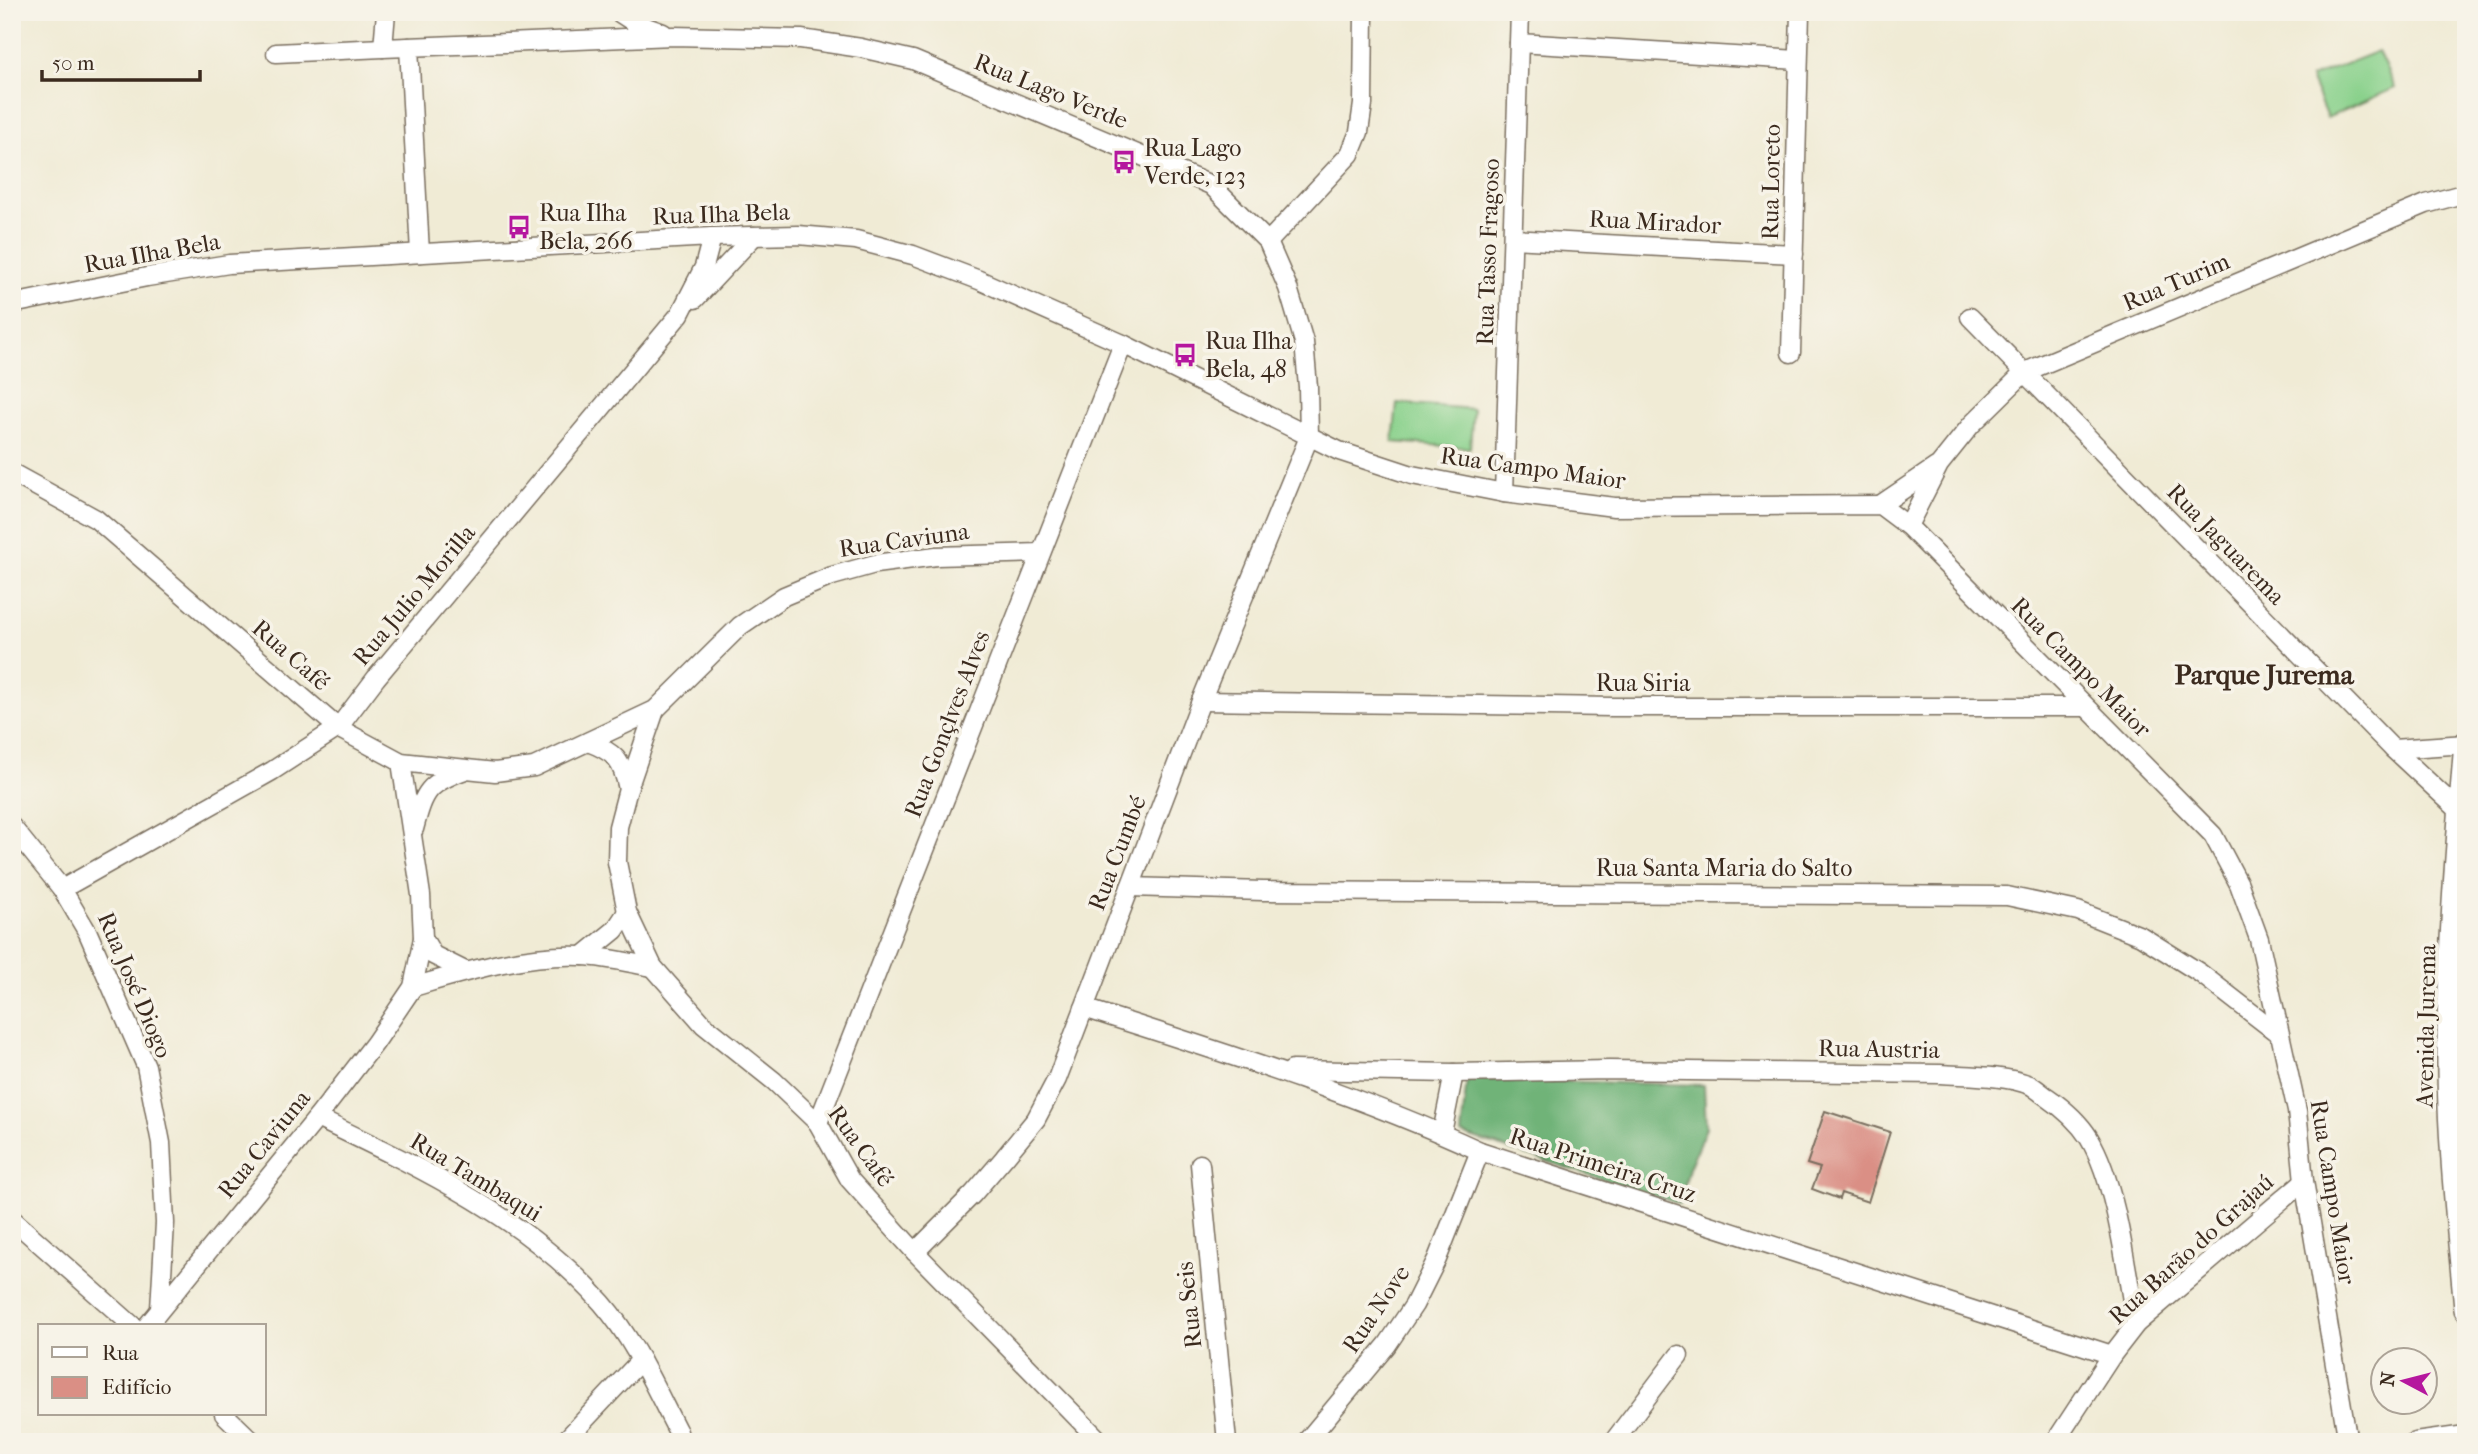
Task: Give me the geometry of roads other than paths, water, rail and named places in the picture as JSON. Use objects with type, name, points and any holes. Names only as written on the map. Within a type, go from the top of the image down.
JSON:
[{"type":"street","points":[[383,48],[386,12]]},
{"type":"street","points":[[618,12],[635,23],[673,36]]},
{"type":"street","points":[[1268,242],[1350,154],[1359,132],[1363,104],[1364,12]]},
{"type":"street","name":"Rua Tasso Fragoso","points":[[1504,493],[1520,12]]},
{"type":"street","name":"Rua Loreto","points":[[1791,353],[1800,12]]},
{"type":"street","points":[[276,53],[673,36]]},
{"type":"street","name":"Rua Lago Verde","points":[[673,36],[801,39],[861,48],[913,60],[1211,185],[1268,242],[1288,288],[1304,342],[1309,436]]},
{"type":"street","points":[[1519,43],[1798,60]]},
{"type":"street","points":[[409,47],[419,253]]},
{"type":"street","name":"Rua Turim","points":[[1908,526],[1939,465],[1971,425],[2025,372],[2426,204],[2466,193]]},
{"type":"street","name":"Rua Ilha Bela","points":[[12,304],[229,264],[712,237],[798,235],[856,240],[913,255],[979,280],[1123,344],[1309,436]]},
{"type":"street","points":[[680,314],[754,236]]},
{"type":"street","name":"Rua Julio Morilla","points":[[62,889],[272,771],[338,727],[680,314],[704,267],[712,237]]},
{"type":"street","name":"Rua Mirador","points":[[1513,239],[1794,254]]},
{"type":"street","name":"Rua Jaguarema","points":[[1970,317],[2393,749],[2463,815]]},
{"type":"street","name":"Rua Gonçlves Alves","points":[[818,1123],[1123,344]]},
{"type":"street","name":"Rua Campo Maior","points":[[1309,436],[1339,451],[1412,475],[1504,493],[1614,507],[1880,505],[1908,526],[2213,835],[2239,884],[2259,939],[2297,1111],[2304,1181],[2348,1442]]},
{"type":"street","name":"Rua Cumbé","points":[[915,1252],[973,1194],[1036,1119],[1057,1079],[1201,701],[1309,436]]},
{"type":"street","name":"Rua Turim","points":[[1880,505],[1939,465]]},
{"type":"street","name":"Rua Café","points":[[12,473],[96,519],[338,727],[401,762]]},
{"type":"street","name":"Rua Caviuna","points":[[401,762],[495,772],[534,767],[655,710],[740,626],[784,596],[832,576],[875,564],[936,556],[1040,553]]},
{"type":"street","name":"Rua Siria","points":[[1201,701],[1612,708],[2085,707]]},
{"type":"street","name":"Rua Caviuna","points":[[653,967],[627,912],[617,862],[618,827],[655,710]]},
{"type":"street","points":[[588,742],[605,749],[617,759],[624,769],[628,789]]},
{"type":"street","points":[[2393,749],[2466,743]]},
{"type":"street","name":"Avenida Jurema","points":[[2466,743],[2451,972],[2449,1072],[2459,1152],[2466,1309]]},
{"type":"street","points":[[401,762],[421,895],[423,937],[413,987],[465,971],[518,960],[583,956],[653,967]]},
{"type":"street","name":"Rua Caviuna","points":[[412,835],[427,791],[443,778],[468,769]]},
{"type":"street","name":"Rua José Diogo","points":[[12,827],[62,889],[88,933],[146,1066],[161,1143],[165,1223],[160,1309]]},
{"type":"street","name":"Rua Santa Maria do Salto","points":[[1130,887],[1263,891],[2007,896],[2078,911],[2141,936],[2200,973],[2280,1035]]},
{"type":"street","points":[[583,956],[615,930],[627,912]]},
{"type":"street","points":[[423,937],[433,955],[465,971]]},
{"type":"street","name":"Rua Café","points":[[653,967],[704,1025],[774,1081],[818,1123],[850,1180],[915,1252],[1101,1442]]},
{"type":"street","name":"Rua Caviuna","points":[[149,1324],[317,1118],[375,1043],[413,987]]},
{"type":"street","name":"Rua Primeira Cruz","points":[[1084,1008],[1279,1070],[1480,1150],[2112,1355]]},
{"type":"street","name":"Rua Austria","points":[[1279,1070],[1940,1074],[1992,1078],[2030,1086],[2075,1119],[2089,1138],[2103,1167],[2136,1324]]},
{"type":"street","points":[[1441,1133],[1454,1073]]},
{"type":"street","name":"Rua Tambaqui","points":[[317,1118],[405,1161],[487,1207],[548,1251],[602,1304],[641,1360],[678,1432],[680,1442]]},
{"type":"street","name":"Rua Nove","points":[[1306,1442],[1387,1345],[1414,1305],[1442,1248],[1480,1150]]},
{"type":"street","name":"Rua Seis","points":[[1200,1164],[1227,1442]]},
{"type":"street","name":"Rua Barão do Grajaú","points":[[2055,1442],[2112,1355],[2136,1324],[2304,1181]]},
{"type":"street","points":[[12,1219],[131,1324]]},
{"type":"street","points":[[1613,1442],[1679,1355]]},
{"type":"street","points":[[564,1442],[641,1360]]},
{"type":"street","points":[[226,1416],[253,1442]]},
{"type":"street","points":[[2415,1442],[2466,1435]]},
{"type":"place","name":"Rua Lago Verde, 123","points":[[1124,162]]},
{"type":"place","name":"Rua Ilha Bela, 266","points":[[519,227]]},
{"type":"place","name":"Rua Ilha Bela, 48","points":[[1185,355]]},
{"type":"district","name":"Parque Jurema","points":[[2264,674]]}]
